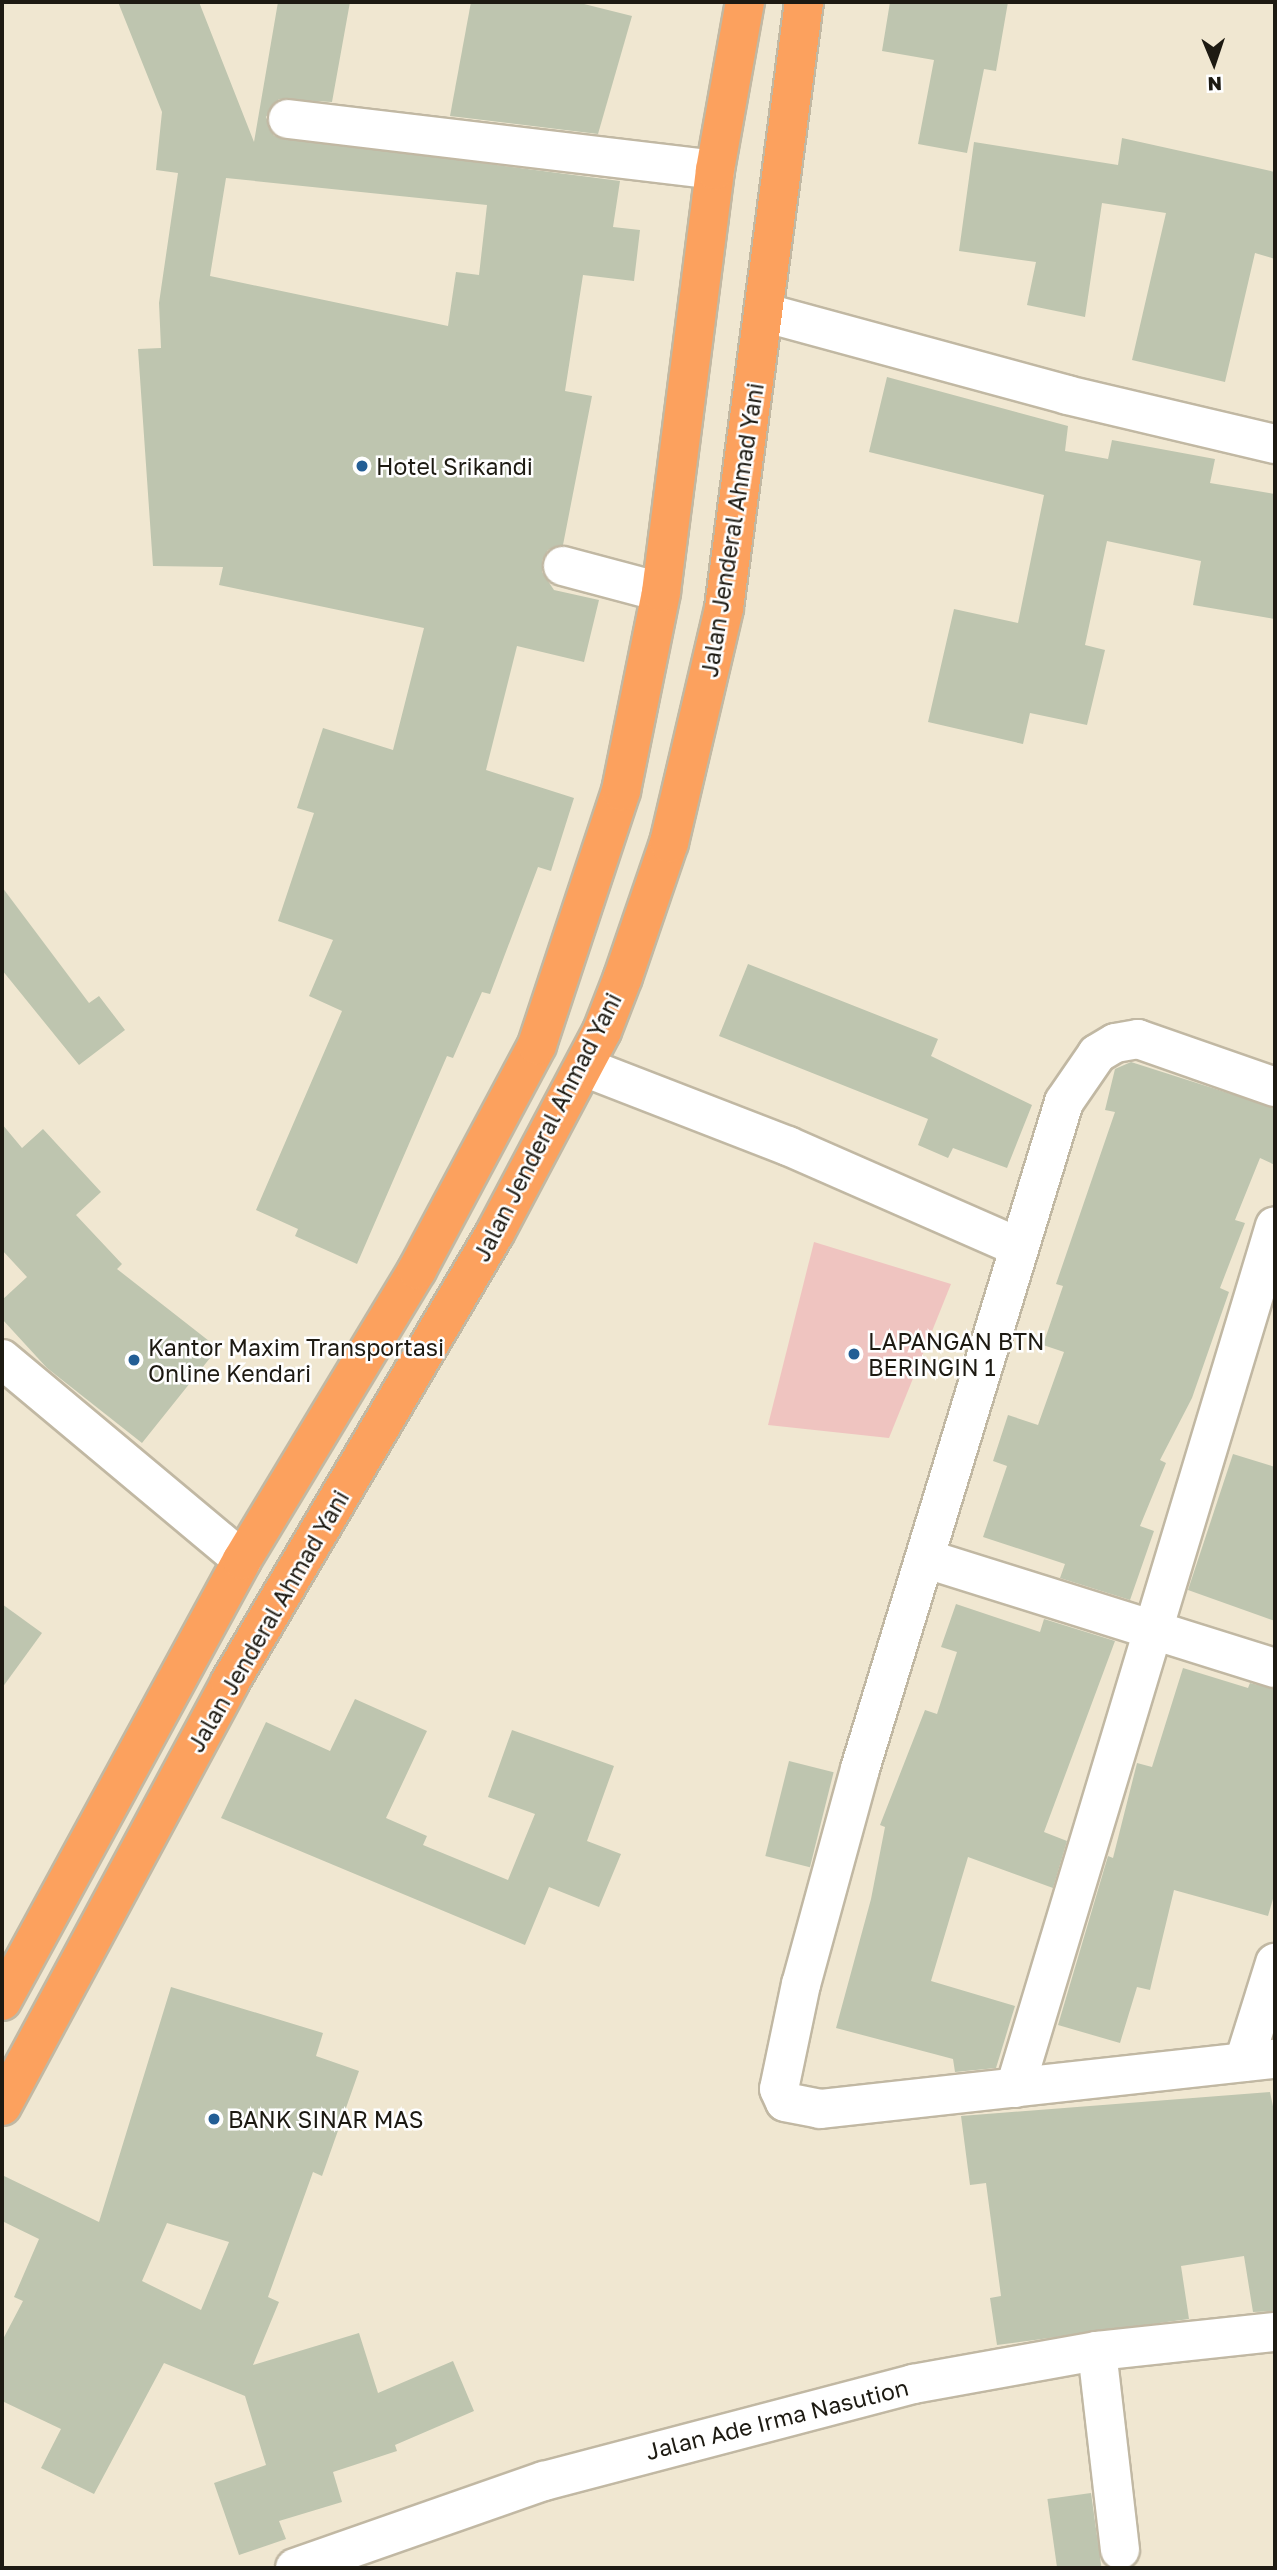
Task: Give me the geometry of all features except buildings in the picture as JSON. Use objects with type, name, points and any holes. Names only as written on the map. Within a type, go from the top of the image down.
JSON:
[{"type":"highway","name":"Jalan Jenderal Ahmad Yani","points":[[2,2001],[242,1560],[354,1377],[537,1045],[621,791],[661,592],[715,170],[745,2]]},
{"type":"highway","name":"Jalan Jenderal Ahmad Yani","points":[[2,2106],[219,1704],[285,1587],[398,1401],[583,1067],[648,910],[683,788],[724,608],[766,313],[787,115],[804,2]]},
{"type":"highway","points":[[727,105],[787,115]]},
{"type":"highway","points":[[242,1560],[285,1587]]},
{"type":"highway","points":[[175,1683],[210,1693],[219,1704]]},
{"type":"street","points":[[288,119],[715,170]]},
{"type":"street","points":[[766,313],[1067,395],[1275,444]]},
{"type":"street","points":[[563,566],[661,592]]},
{"type":"street","points":[[1275,1087],[1138,1039],[1115,1043],[1097,1054],[1064,1102],[1016,1245],[927,1559],[860,1769],[800,1984],[779,2089],[785,2102],[820,2109],[1260,2060],[1275,1963]]},
{"type":"street","points":[[583,1067],[788,1146],[1016,1245]]},
{"type":"street","points":[[1014,2088],[1275,1226]]},
{"type":"street","points":[[2,1359],[242,1560]]},
{"type":"street","points":[[927,1559],[1153,1632],[1275,1668]]},
{"type":"street","name":"Jalan Ade Irma Nasution","points":[[295,2568],[472,2502],[637,2454],[913,2384],[1097,2351],[1275,2332]]},
{"type":"street","points":[[1097,2351],[1120,2550]]},
{"type":"shaded area","name":"LAPANGAN BTN BERINGIN 1","points":[[814,1242],[951,1284],[889,1438],[768,1425]]},
{"type":"place","name":"Hotel Srikandi","points":[[362,466]]},
{"type":"place","name":"LAPANGAN BTN BERINGIN 1","points":[[854,1354]]},
{"type":"place","name":"Kantor Maxim Transportasi Online Kendari","points":[[134,1360]]},
{"type":"place","name":"BANK SINAR MAS","points":[[214,2119]]}]
